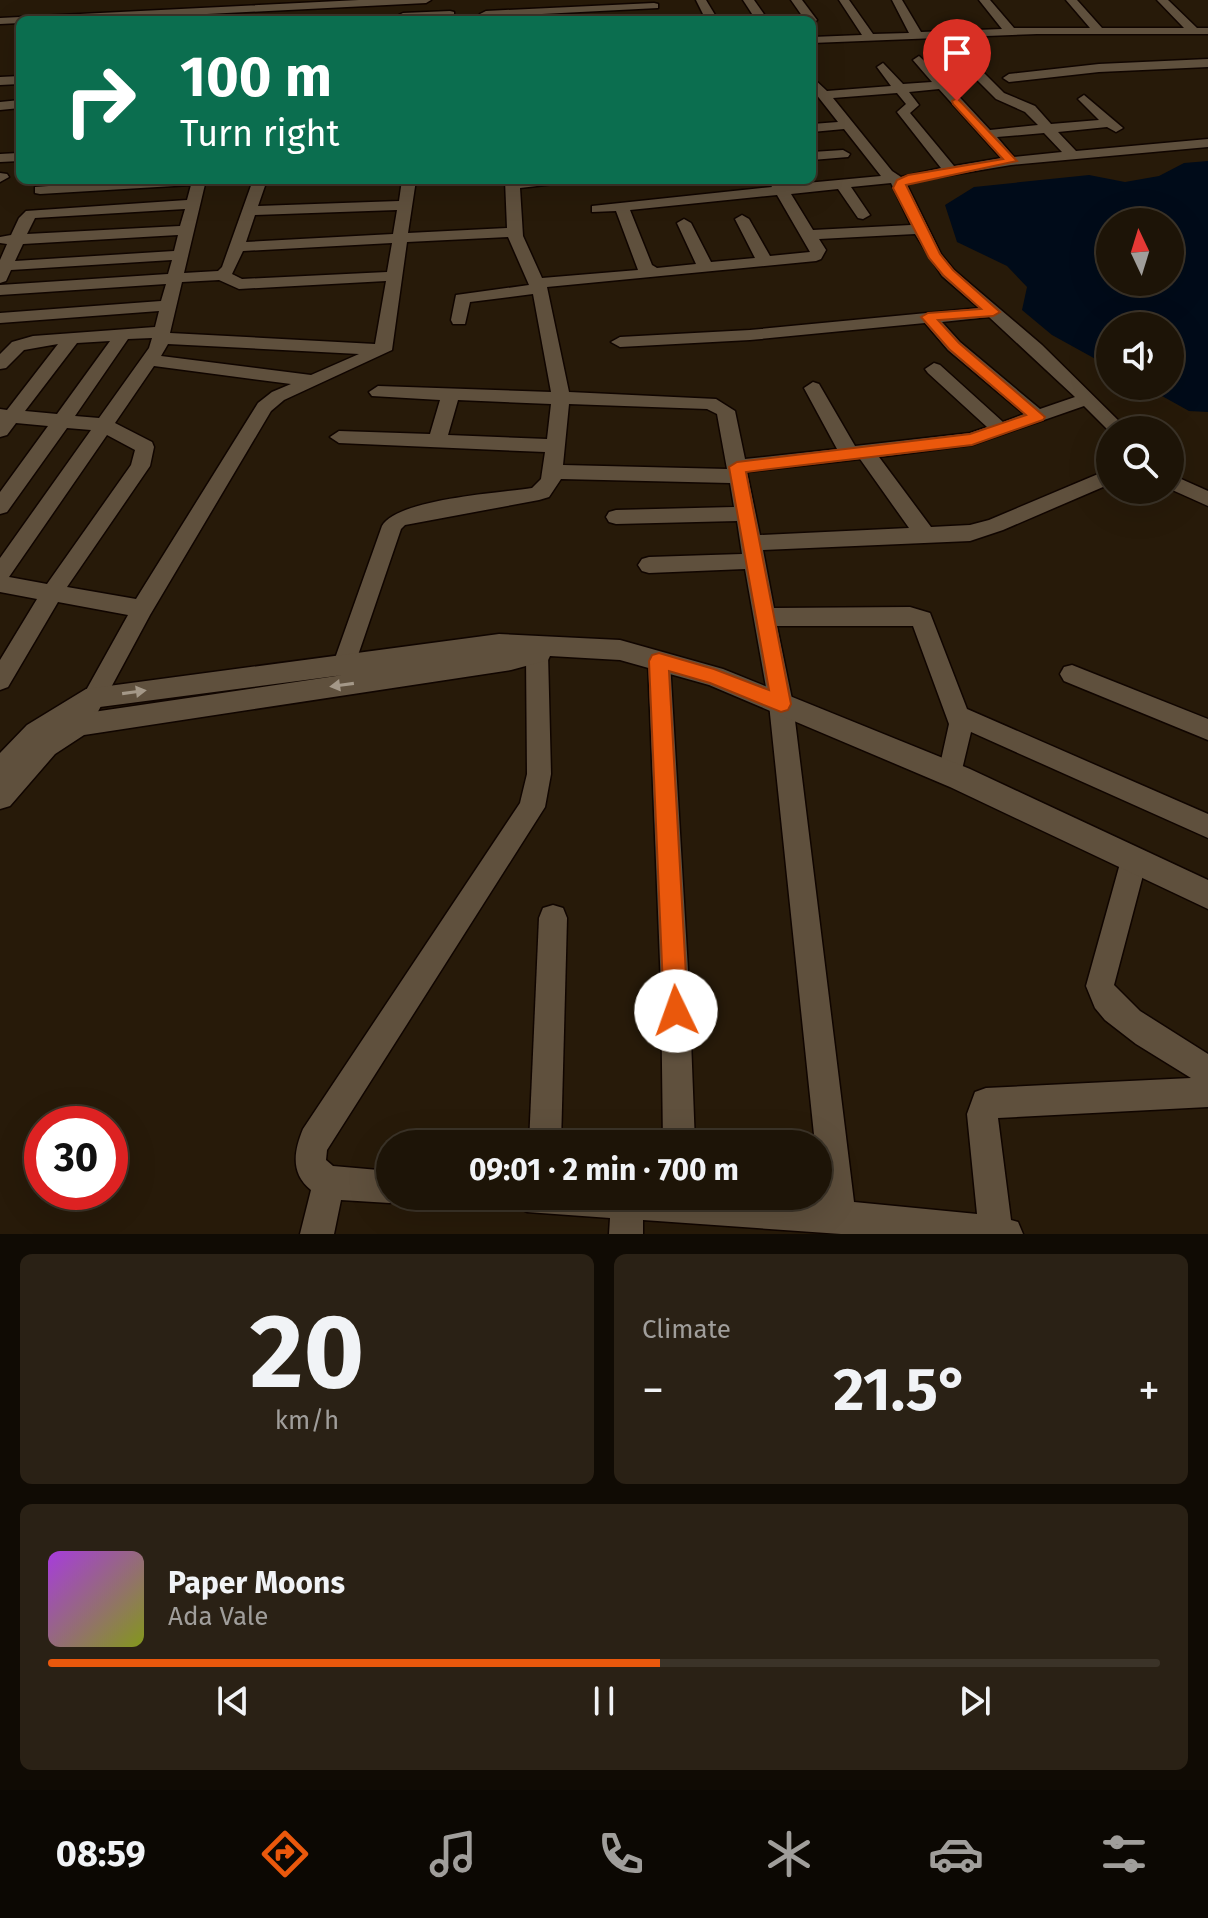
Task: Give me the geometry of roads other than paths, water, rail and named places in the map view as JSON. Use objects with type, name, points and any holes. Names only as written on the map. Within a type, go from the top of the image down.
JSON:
[{"type":"street","points":[[41,13],[47,0]]},
{"type":"street","points":[[26,16],[142,4],[241,8],[275,0]]},
{"type":"street","points":[[110,16],[426,0]]},
{"type":"street","points":[[796,0],[809,16]]},
{"type":"street","points":[[844,0],[870,38]]},
{"type":"street","points":[[897,0],[917,36]]},
{"type":"street","points":[[984,0],[1012,33]]},
{"type":"street","points":[[1071,0],[1099,31]]},
{"type":"street","points":[[1162,0],[1193,30]]},
{"type":"street","points":[[358,16],[361,3]]},
{"type":"street","points":[[520,16],[601,14],[653,3]]},
{"type":"street","points":[[389,16],[450,14]]},
{"type":"street","points":[[816,25],[827,40]]},
{"type":"street","points":[[816,40],[1099,31],[1208,31]]},
{"type":"street","points":[[919,60],[1011,161]]},
{"type":"street","points":[[1009,78],[1099,68],[1208,63]]},
{"type":"street","points":[[883,67],[914,106],[903,112],[951,171]]},
{"type":"street","points":[[971,67],[1000,96],[1025,106],[1071,154]]},
{"type":"street","points":[[822,98],[964,83]]},
{"type":"street","points":[[822,98],[896,181],[920,229],[948,273],[1105,416]]},
{"type":"street","points":[[1084,99],[1138,147]]},
{"type":"street","points":[[986,134],[1110,123]]},
{"type":"street","points":[[816,128],[848,125]]},
{"type":"street","points":[[597,209],[778,185],[896,181],[1011,161],[1208,143]]},
{"type":"street","points":[[816,156],[843,154]]},
{"type":"street","points":[[31,214],[27,211],[42,185],[73,184]]},
{"type":"street","points":[[0,574],[158,348],[198,184]]},
{"type":"street","points":[[222,275],[229,269],[259,184]]},
{"type":"street","points":[[383,350],[408,184]]},
{"type":"street","points":[[344,664],[392,526],[398,520],[415,514],[532,495],[548,487],[553,472],[561,399],[539,286],[514,232],[512,184]]},
{"type":"street","points":[[842,184],[863,215]]},
{"type":"street","points":[[459,320],[462,298],[539,286],[816,256],[818,250],[778,185]]},
{"type":"street","points":[[181,255],[3,272],[8,240],[31,214],[193,204]]},
{"type":"street","points":[[236,247],[405,205]]},
{"type":"street","points":[[621,206],[645,268],[654,273]]},
{"type":"street","points":[[249,211],[314,226],[401,238],[514,232]]},
{"type":"street","points":[[742,219],[765,262]]},
{"type":"street","points":[[684,223],[706,269]]},
{"type":"street","points":[[809,235],[920,229]]},
{"type":"street","points":[[8,240],[187,230]]},
{"type":"street","points":[[0,290],[222,275],[239,284],[395,276]]},
{"type":"street","points":[[0,318],[168,305]]},
{"type":"street","points":[[620,342],[750,335],[993,312]]},
{"type":"street","points":[[928,317],[954,346],[1038,417]]},
{"type":"street","points":[[0,364],[9,347],[33,341],[123,335],[383,350]]},
{"type":"street","points":[[40,516],[0,509],[123,335]]},
{"type":"street","points":[[4,421],[71,339]]},
{"type":"street","points":[[78,725],[142,609],[264,407],[278,396],[383,350]]},
{"type":"street","points":[[149,360],[316,381]]},
{"type":"street","points":[[934,369],[1001,430]]},
{"type":"street","points":[[813,388],[858,453],[926,536]]},
{"type":"street","points":[[378,392],[717,404],[726,411],[781,704],[839,1217]]},
{"type":"street","points":[[437,441],[451,395]]},
{"type":"street","points":[[553,472],[738,472],[972,439],[1087,399]]},
{"type":"street","points":[[0,680],[52,593],[144,458],[145,447],[104,425],[4,421]]},
{"type":"street","points":[[339,437],[556,446]]},
{"type":"street","points":[[649,565],[986,529],[1096,482]]},
{"type":"street","points":[[1184,488],[1208,499]]},
{"type":"street","points":[[616,517],[745,514]]},
{"type":"street","points":[[0,584],[142,609]]},
{"type":"street","points":[[765,617],[917,616],[925,622],[959,716],[961,731],[950,774]]},
{"type":"street","points":[[0,772],[36,733],[95,697],[499,644],[546,649],[620,650],[714,676],[950,774],[1208,895]]},
{"type":"street","points":[[0,797],[46,746],[78,725],[546,649]]},
{"type":"street","points":[[376,1186],[329,1183],[316,1175],[310,1160],[314,1140],[532,807],[539,774],[546,649]]},
{"type":"street","points":[[659,661],[679,1130]]},
{"type":"street","points":[[1072,674],[1208,730]]},
{"type":"street","points":[[959,716],[1208,826]]},
{"type":"street","points":[[1134,860],[1100,986],[1102,996],[1118,1012],[1208,1071]]},
{"type":"street","points":[[545,1130],[553,918]]},
{"type":"street","points":[[770,1210],[961,1226],[1001,1233],[982,1114],[986,1103],[1208,1092]]},
{"type":"street","points":[[317,1234],[329,1183]]},
{"type":"street","points":[[594,1210],[626,1219],[654,1210]]},
{"type":"water","points":[[1208,161],[1208,412],[1189,411],[1169,400],[1184,400],[1184,312],[1096,312],[1096,359],[1052,335],[1022,310],[1027,287],[1007,266],[957,242],[945,205],[974,187],[1089,175],[1125,182],[1159,176],[1184,163]]}]
